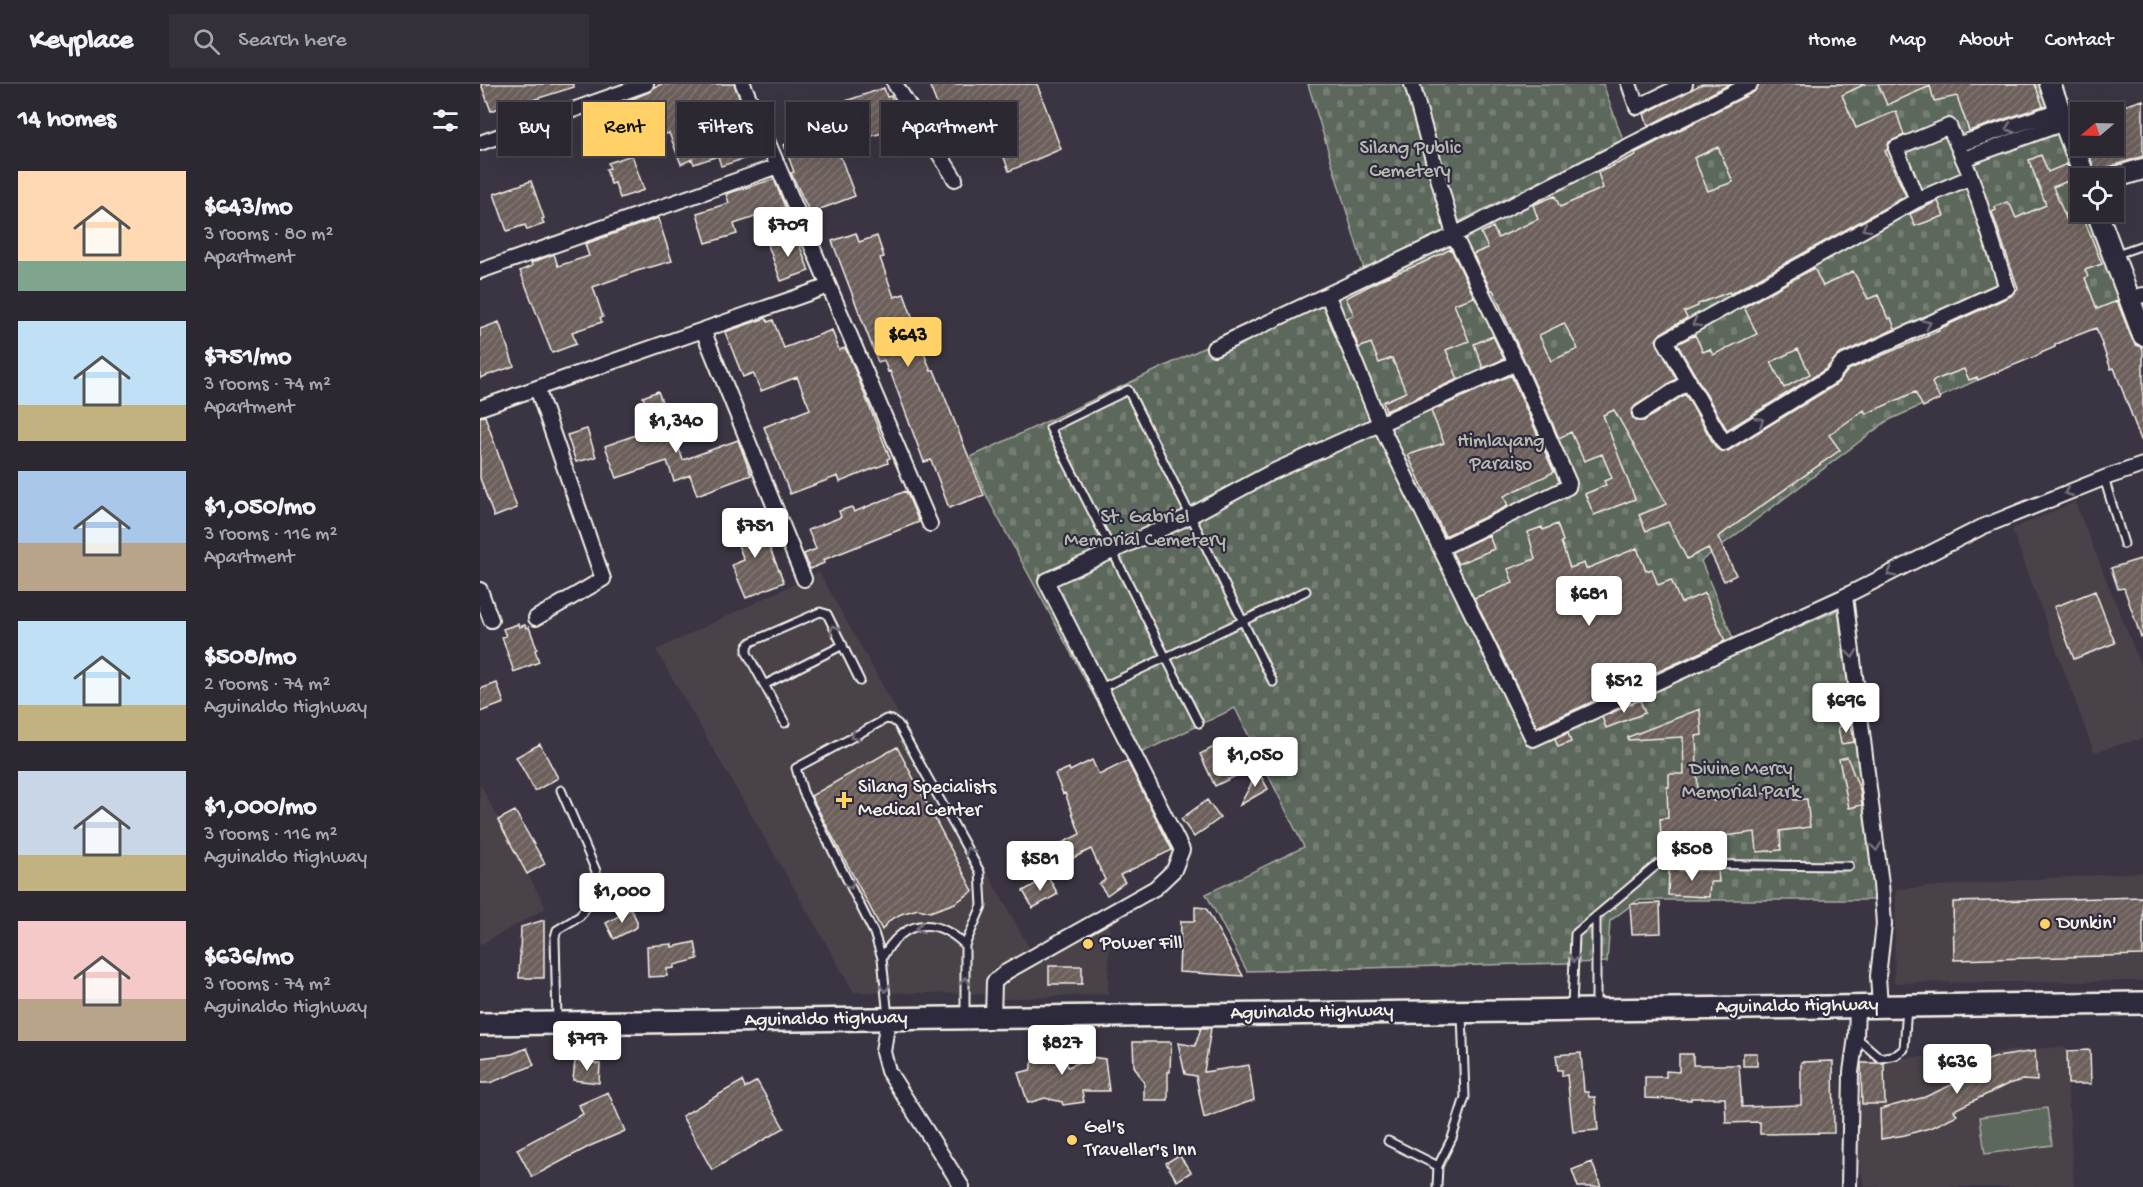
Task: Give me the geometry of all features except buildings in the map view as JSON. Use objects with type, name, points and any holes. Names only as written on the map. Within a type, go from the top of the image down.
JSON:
[{"type":"main road","points":[[2049,84],[2081,168]]},
{"type":"main road","points":[[2124,175],[2143,169]]},
{"type":"main road","points":[[2101,222],[2114,255],[2137,297],[2143,335]]},
{"type":"main road","name":"Aguinaldo Highway","points":[[480,1024],[2143,1003]]},
{"type":"street","points":[[480,142],[646,84]]},
{"type":"street","points":[[743,84],[930,524]]},
{"type":"street","points":[[895,84],[955,179]]},
{"type":"street","points":[[1412,84],[1454,235],[1516,363],[1569,483],[1568,487],[1441,548]]},
{"type":"street","points":[[1629,84],[1638,107],[1684,84]]},
{"type":"street","points":[[1214,348],[1454,235],[1750,84]]},
{"type":"street","points":[[1957,145],[2062,117]]},
{"type":"street","points":[[1963,159],[2062,117]]},
{"type":"street","points":[[1917,200],[1896,148],[1949,126],[1971,177],[2007,288],[1842,363],[1832,376],[1724,443],[1665,341],[1917,200],[1971,177]]},
{"type":"street","points":[[480,271],[778,166]]},
{"type":"street","points":[[480,408],[829,286]]},
{"type":"street","points":[[1328,296],[1380,424],[1533,739],[1845,596],[1982,526],[2143,465]]},
{"type":"street","points":[[703,330],[804,579]]},
{"type":"street","points":[[993,1017],[994,982],[1006,972],[1155,888],[1174,870],[1182,850],[1046,581],[1190,516],[1270,473],[1516,363]]},
{"type":"street","points":[[1640,413],[1689,381]]},
{"type":"street","points":[[536,618],[603,579],[537,388]]},
{"type":"street","points":[[480,590],[491,620]]},
{"type":"street","points":[[1845,596],[1881,884],[1884,924],[1878,976],[1880,1006]]},
{"type":"street","points":[[1849,1187],[1851,1072],[1857,1007]]},
{"type":"street","points":[[888,1019],[883,1052],[888,1071],[962,1187]]},
{"type":"lane","points":[[2114,255],[2143,245]]},
{"type":"lane","points":[[1199,723],[1050,428],[1128,390],[1273,682]]},
{"type":"lane","points":[[2104,478],[2124,544]]},
{"type":"lane","points":[[1101,688],[1306,591]]},
{"type":"lane","points":[[785,723],[747,653],[747,647],[762,636],[820,612],[827,614],[860,681]]},
{"type":"lane","points":[[764,685],[843,645]]},
{"type":"lane","points":[[888,1019],[882,958],[874,933],[803,792],[796,768],[886,719],[898,724],[981,872],[982,906],[965,945],[965,1018]]},
{"type":"lane","points":[[557,1023],[555,937],[557,930],[580,916],[588,904],[594,892],[596,871],[561,790]]},
{"type":"lane","points":[[1572,1010],[1575,934],[1658,864],[1849,866]]},
{"type":"lane","points":[[1596,916],[1596,1010]]},
{"type":"lane","points":[[882,958],[890,943],[903,931],[920,926],[937,926],[952,933],[965,945]]},
{"type":"lane","points":[[1856,1037],[1880,1058],[1896,1055],[1904,1049],[1907,1006]]},
{"type":"lane","points":[[1437,1187],[1438,1166],[1452,1138],[1465,1097],[1462,1011]]},
{"type":"lane","points":[[1388,1141],[1438,1166]]},
{"type":"shaded area","points":[[2075,502],[2143,671],[2143,738],[2094,752],[2012,529]]},
{"type":"shaded area","name":"Silang Specialists Medical Center","points":[[819,572],[1030,949],[989,979],[985,994],[854,992],[656,650]]},
{"type":"shaded area","points":[[480,784],[546,908],[480,945]]},
{"type":"shaded area","points":[[2143,872],[2143,981],[1894,983],[1896,889]]},
{"type":"shaded area","name":"Power Fill","points":[[1110,920],[1108,994],[1000,999],[999,988],[1005,980]]},
{"type":"shaded area","points":[[2065,1047],[2074,1187],[1865,1187],[1855,1146],[1860,1061]]},
{"type":"green space","points":[[1308,84],[1603,84],[1623,140],[1450,226],[1740,84],[2040,84],[2071,168],[2070,222],[2092,222],[2125,313],[1887,421],[1701,561],[1739,653],[1838,610],[1875,900],[1638,900],[1610,921],[1607,962],[1247,971],[1206,894],[1304,847],[1235,708],[1128,759],[988,499],[971,457],[1195,352],[1364,269]]},
{"type":"green space","points":[[2047,1108],[2052,1145],[1985,1154],[1980,1117]]},
{"type":"place","name":"Silang Specialists Medical Center","points":[[844,800]]},
{"type":"place","name":"Dunkin'","points":[[2045,924]]},
{"type":"place","name":"Power Fill","points":[[1088,944]]},
{"type":"place","name":"Gel's Traveller's Inn","points":[[1072,1140]]},
{"type":"park label","name":"Silang Public Cemetery","points":[[1410,160]]},
{"type":"park label","name":"Himlayang Paraiso","points":[[1501,454]]},
{"type":"park label","name":"St. Gabriel Memorial Cemetery","points":[[1145,530]]},
{"type":"park label","name":"Divine Mercy Memorial Park","points":[[1741,782]]}]
